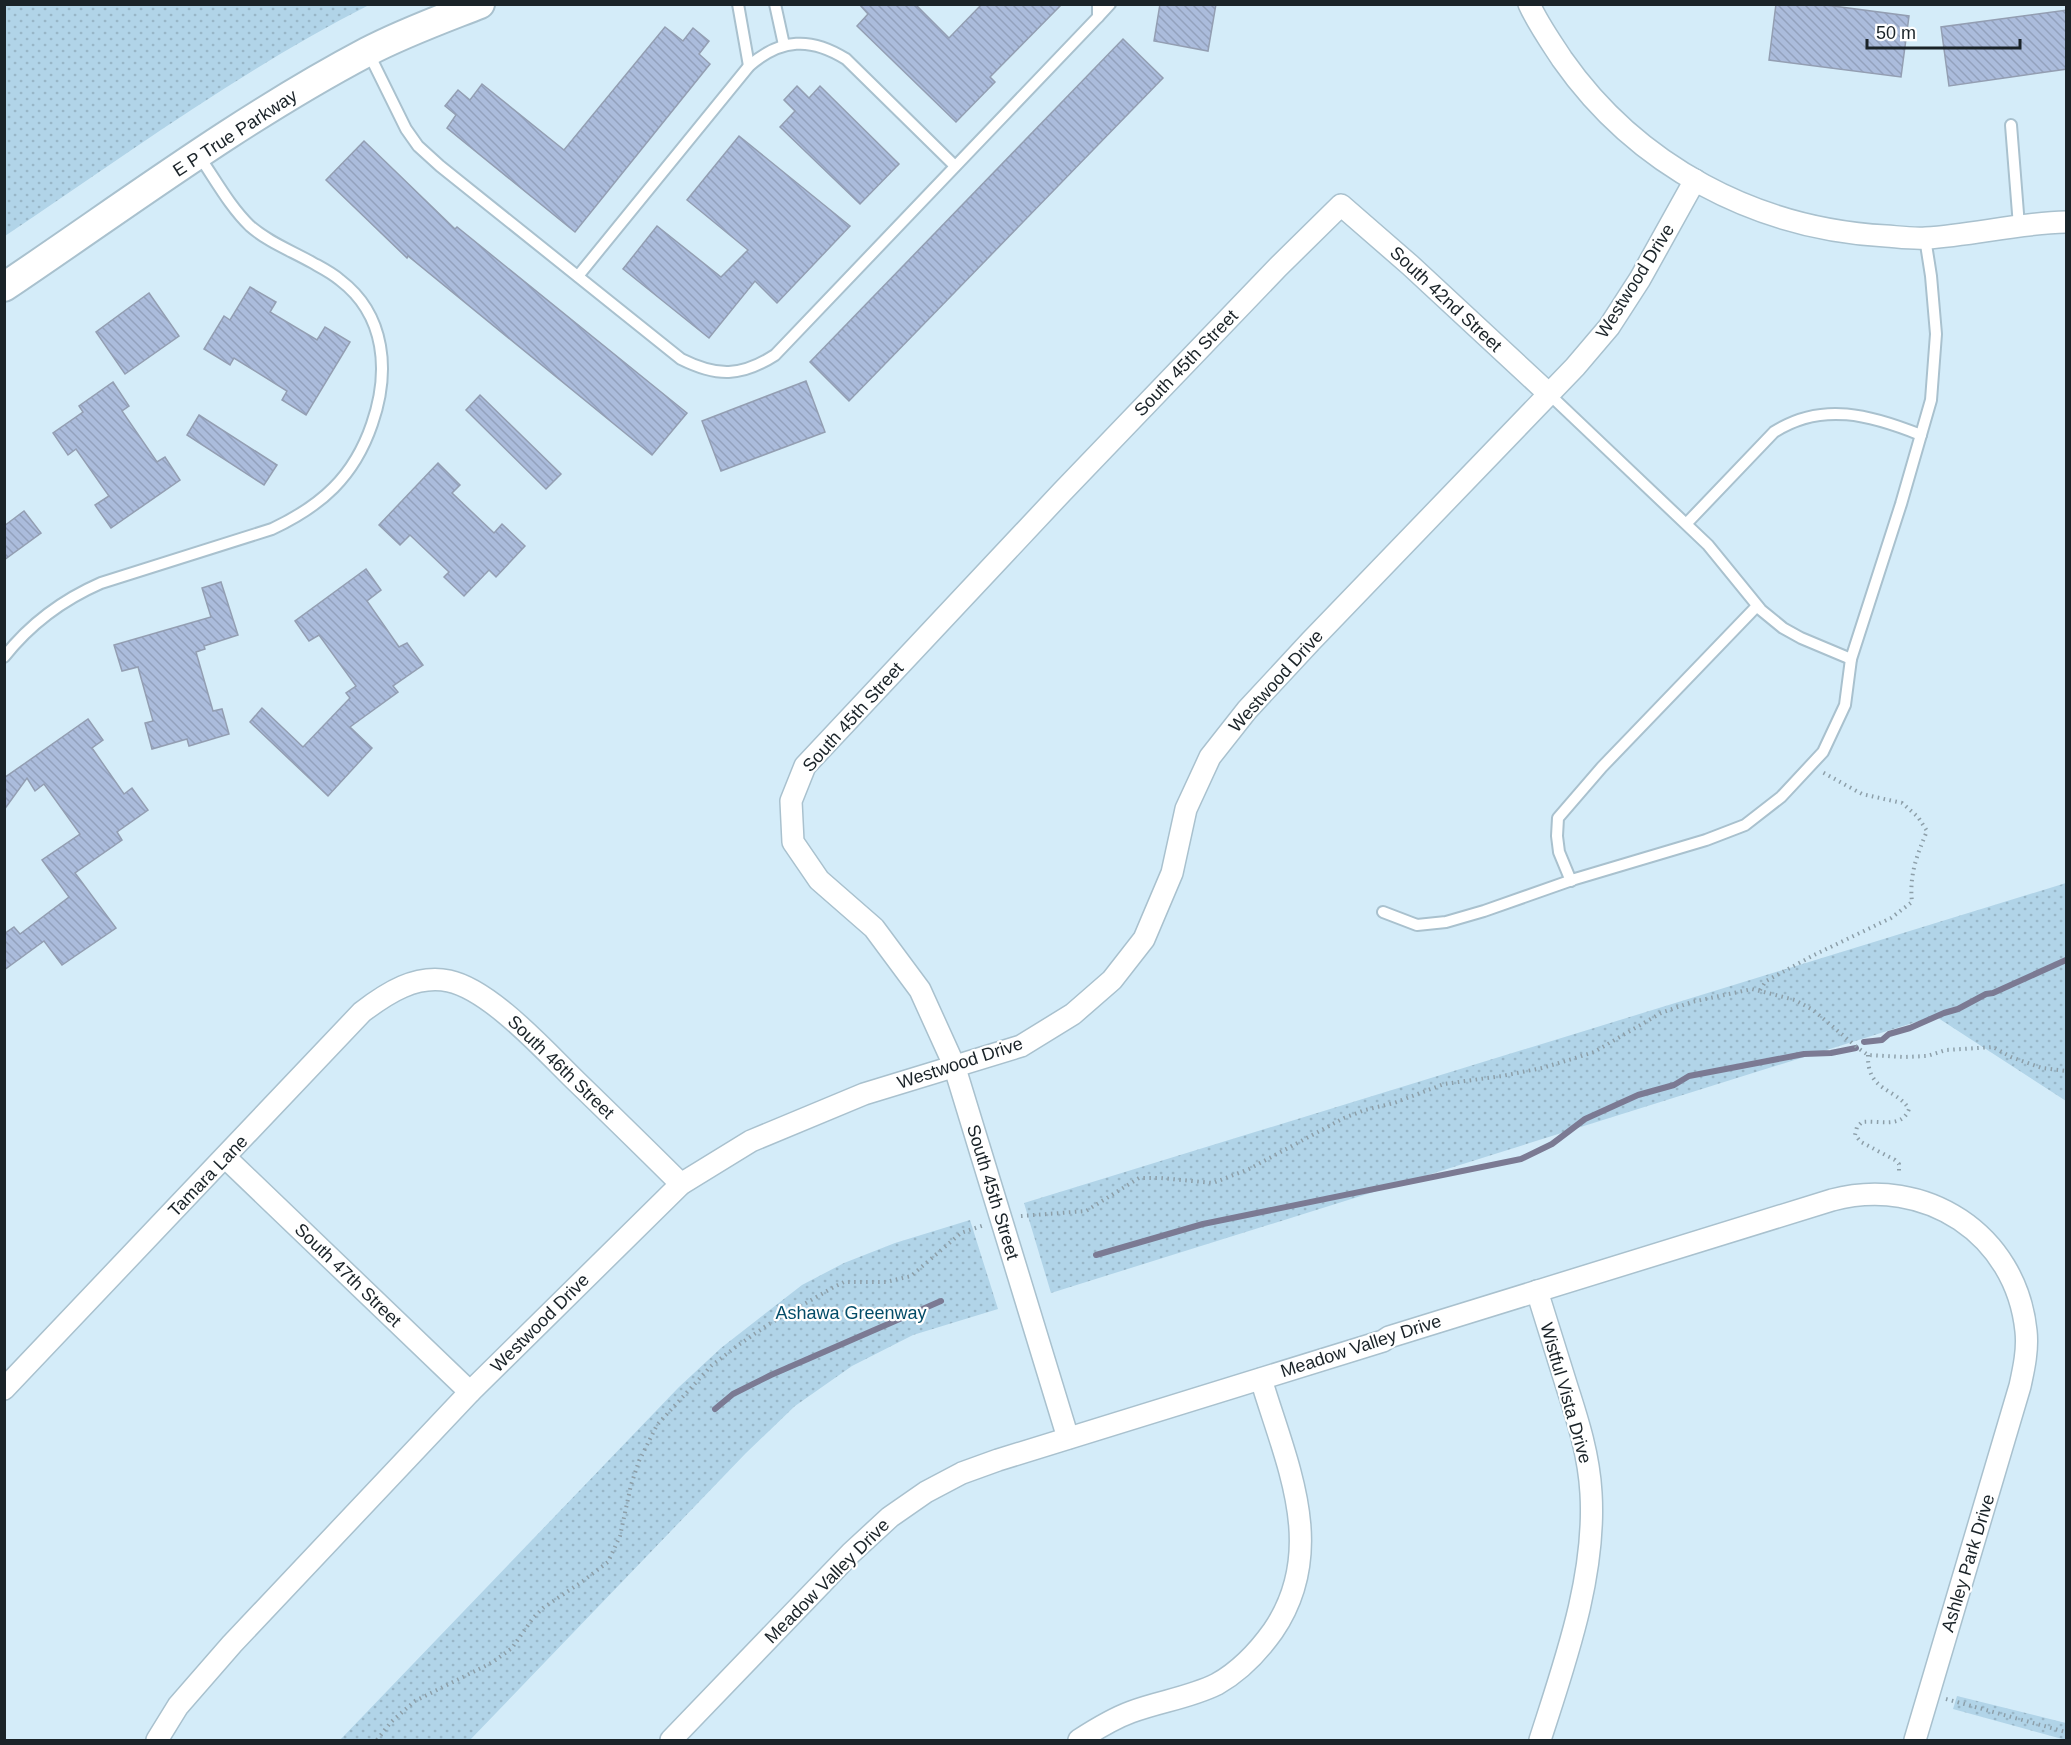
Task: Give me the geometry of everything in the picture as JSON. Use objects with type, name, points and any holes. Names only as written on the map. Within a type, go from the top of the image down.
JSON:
[{"type":"main road","name":"E P True Parkway","points":[[4,287],[304,87],[368,52],[480,4]]},
{"type":"street","points":[[1529,4],[1578,82],[1649,152],[1695,180],[1761,212],[1835,232],[1925,238],[2067,222]]},
{"type":"street","name":"Westwood Drive","points":[[158,1740],[178,1706],[232,1644],[470,1392],[681,1184],[751,1141],[864,1094],[1021,1046],[1073,1014],[1113,980],[1144,939],[1172,873],[1186,809],[1210,757],[1246,710],[1575,367],[1609,327],[1640,279],[1695,180]]},
{"type":"street","name":"South 42nd Street","points":[[1341,205],[1410,265],[1549,394]]},
{"type":"street","name":"South 45th Street","points":[[1068,1438],[954,1065],[920,990],[874,928],[819,880],[793,842],[791,801],[805,766],[1062,492],[1278,267],[1341,205]]},
{"type":"street","name":"Tamara Lane","points":[[4,1389],[226,1158],[362,1012],[386,993],[424,980]]},
{"type":"street","name":"South 46th Street","points":[[424,980],[450,981],[484,997],[518,1025],[681,1184]]},
{"type":"street","name":"South 47th Street","points":[[226,1158],[470,1392]]},
{"type":"street","name":"Meadow Valley Drive","points":[[671,1740],[851,1553],[891,1517],[926,1492],[962,1473],[1846,1196],[1875,1193],[1904,1196],[1931,1203],[1958,1217],[1978,1233],[1997,1254],[2012,1279],[2022,1305],[2026,1342],[2020,1386]]},
{"type":"street","name":"Wistful Vista Drive","points":[[1537,1291],[1578,1421],[1591,1492],[1592,1532],[1588,1572],[1579,1611],[1540,1740]]},
{"type":"street","points":[[1079,1740],[1103,1724],[1131,1711],[1191,1696],[1219,1683],[1241,1667],[1263,1646],[1280,1620],[1292,1593],[1300,1562],[1302,1534],[1299,1507],[1261,1378]]},
{"type":"street","name":"Ashley Park Drive","points":[[1915,1740],[2020,1386]]},
{"type":"lane","points":[[738,4],[749,66]]},
{"type":"lane","points":[[775,4],[784,45]]},
{"type":"lane","points":[[1098,4],[1098,17]]},
{"type":"lane","points":[[368,52],[406,129],[418,146],[440,166],[681,359],[700,369],[719,373],[738,372],[758,366],[775,355],[1110,4]]},
{"type":"lane","points":[[578,276],[749,66],[760,56],[784,45],[812,44],[830,49],[846,59],[955,166]]},
{"type":"lane","points":[[2011,125],[2019,226]]},
{"type":"lane","points":[[4,657],[16,641],[34,624],[54,608],[79,593],[101,583],[272,529],[296,518],[316,504],[340,482],[356,460],[368,434],[381,395],[383,375],[382,349],[369,312],[340,279],[269,240],[250,225],[228,198],[199,155]]},
{"type":"lane","points":[[1383,912],[1417,925],[1446,922],[1706,840],[1745,825],[1781,796],[1822,752],[1845,705],[1851,659],[1931,400],[1936,334],[1925,238]]},
{"type":"lane","points":[[1549,394],[1687,523],[1726,564],[1757,606],[1784,628],[1824,649],[1851,659]]},
{"type":"lane","points":[[1687,523],[1774,432],[1789,422],[1808,415],[1855,414],[1921,435]]},
{"type":"lane","points":[[1571,881],[1559,852],[1558,818],[1602,767],[1757,606]]},
{"type":"path","points":[[1760,990],[1766,981],[1891,918],[1912,902],[1910,885],[1913,864],[1927,831],[1918,817],[1902,803],[1862,794],[1810,766]]},
{"type":"path","points":[[377,1740],[391,1722],[415,1701],[493,1662],[507,1652],[517,1643],[533,1618],[543,1608],[608,1562],[620,1536],[631,1485],[646,1443],[657,1425],[711,1366],[768,1324],[844,1282],[885,1282],[911,1276],[961,1233],[973,1228],[1001,1220],[1043,1213],[1067,1214],[1086,1211],[1139,1178],[1213,1182],[1249,1169],[1344,1118],[1365,1110],[1394,1103],[1443,1084],[1502,1076],[1572,1059],[1594,1052],[1661,1013],[1725,993],[1752,989],[1795,1000],[1813,1010],[1868,1055],[1927,1056],[1957,1048],[1993,1047],[2042,1068],[2067,1071]]},
{"type":"path","points":[[1868,1055],[1868,1064],[1873,1078],[1882,1089],[1904,1102],[1909,1109],[1906,1117],[1899,1122],[1862,1122],[1857,1127],[1855,1135],[1861,1142],[1895,1160],[1899,1164],[1899,1174]]},
{"type":"path","points":[[1929,1694],[2067,1732]]},
{"type":"green space","points":[[5,4],[369,5],[321,30],[229,86],[5,236]]},
{"type":"green space","points":[[2066,883],[2066,1101],[1935,1016],[1051,1293],[1024,1203]]},
{"type":"green space","name":"Ashawa Greenway","points":[[970,1220],[998,1309],[913,1335],[852,1366],[795,1406],[746,1453],[470,1740],[340,1740],[679,1387],[721,1348],[802,1285],[844,1263],[895,1243]]},
{"type":"green space","points":[[1957,1696],[2066,1723],[2066,1740],[1953,1709]]},
{"type":"building","points":[[859,4],[915,4],[949,38],[982,4],[1062,4],[990,77],[995,82],[956,122],[857,26],[868,14]]},
{"type":"building","points":[[1160,4],[1216,4],[1208,51],[1154,41]]},
{"type":"building","points":[[1776,4],[1818,4],[1909,16],[1901,77],[1769,60]]},
{"type":"building","points":[[2067,10],[2067,69],[1949,86],[1941,27]]},
{"type":"building","points":[[665,27],[683,41],[693,28],[709,41],[699,54],[710,64],[575,232],[447,128],[456,115],[445,106],[458,90],[470,100],[482,84],[564,150]]},
{"type":"building","points":[[1123,39],[1163,78],[849,401],[810,362]]},
{"type":"building","points":[[797,86],[809,98],[820,86],[899,164],[860,204],[780,127],[795,111],[784,100]]},
{"type":"building","points":[[739,136],[850,226],[777,303],[755,281],[709,338],[623,269],[657,226],[721,277],[748,250],[687,200]]},
{"type":"building","points":[[364,141],[455,229],[457,227],[687,413],[652,455],[408,256],[407,258],[326,180]]},
{"type":"building","points":[[250,287],[276,302],[270,312],[317,340],[325,327],[350,342],[306,415],[282,400],[287,391],[234,358],[230,365],[204,349],[224,316],[230,320]]},
{"type":"building","points":[[149,293],[179,336],[125,374],[96,332]]},
{"type":"building","points":[[806,381],[825,432],[721,471],[702,421]]},
{"type":"building","points":[[113,382],[129,406],[122,411],[157,462],[165,457],[180,480],[111,528],[95,505],[109,496],[76,449],[68,455],[53,433],[83,412],[79,406]]},
{"type":"building","points":[[480,395],[561,474],[546,489],[466,410]]},
{"type":"building","points":[[199,415],[277,465],[264,485],[187,435]]},
{"type":"building","points":[[438,463],[460,485],[452,493],[494,533],[502,524],[525,546],[496,577],[489,570],[464,596],[444,577],[449,572],[410,535],[400,545],[379,525]]},
{"type":"building","points":[[24,511],[41,533],[4,560],[4,526]]},
{"type":"building","points":[[366,569],[381,590],[367,601],[399,647],[407,643],[423,665],[393,686],[398,692],[350,727],[372,748],[328,796],[250,722],[262,708],[303,747],[350,698],[346,693],[356,686],[319,635],[309,641],[295,621]]},
{"type":"building","points":[[221,582],[238,635],[204,646],[205,649],[196,652],[213,711],[222,709],[229,734],[189,746],[187,739],[152,749],[145,723],[153,721],[138,667],[122,671],[114,645],[211,617],[202,588]]},
{"type":"building","points":[[88,719],[103,740],[92,748],[124,794],[132,788],[148,810],[117,832],[122,840],[75,873],[116,928],[62,965],[44,941],[4,970],[4,934],[14,927],[20,934],[69,897],[42,860],[80,834],[44,784],[35,791],[27,778],[4,810],[4,778]]},
{"type":"waterway","points":[[1864,1042],[1882,1040],[1889,1034],[1958,1009],[1986,994],[1993,993],[2066,960]]},
{"type":"waterway","points":[[1096,1255],[1203,1224],[1521,1159],[1552,1144],[1585,1119],[1638,1095],[1674,1085],[1689,1076],[1804,1054],[1831,1053],[1856,1048]]},
{"type":"waterway","points":[[715,1409],[733,1394],[771,1375],[941,1301]]}]
